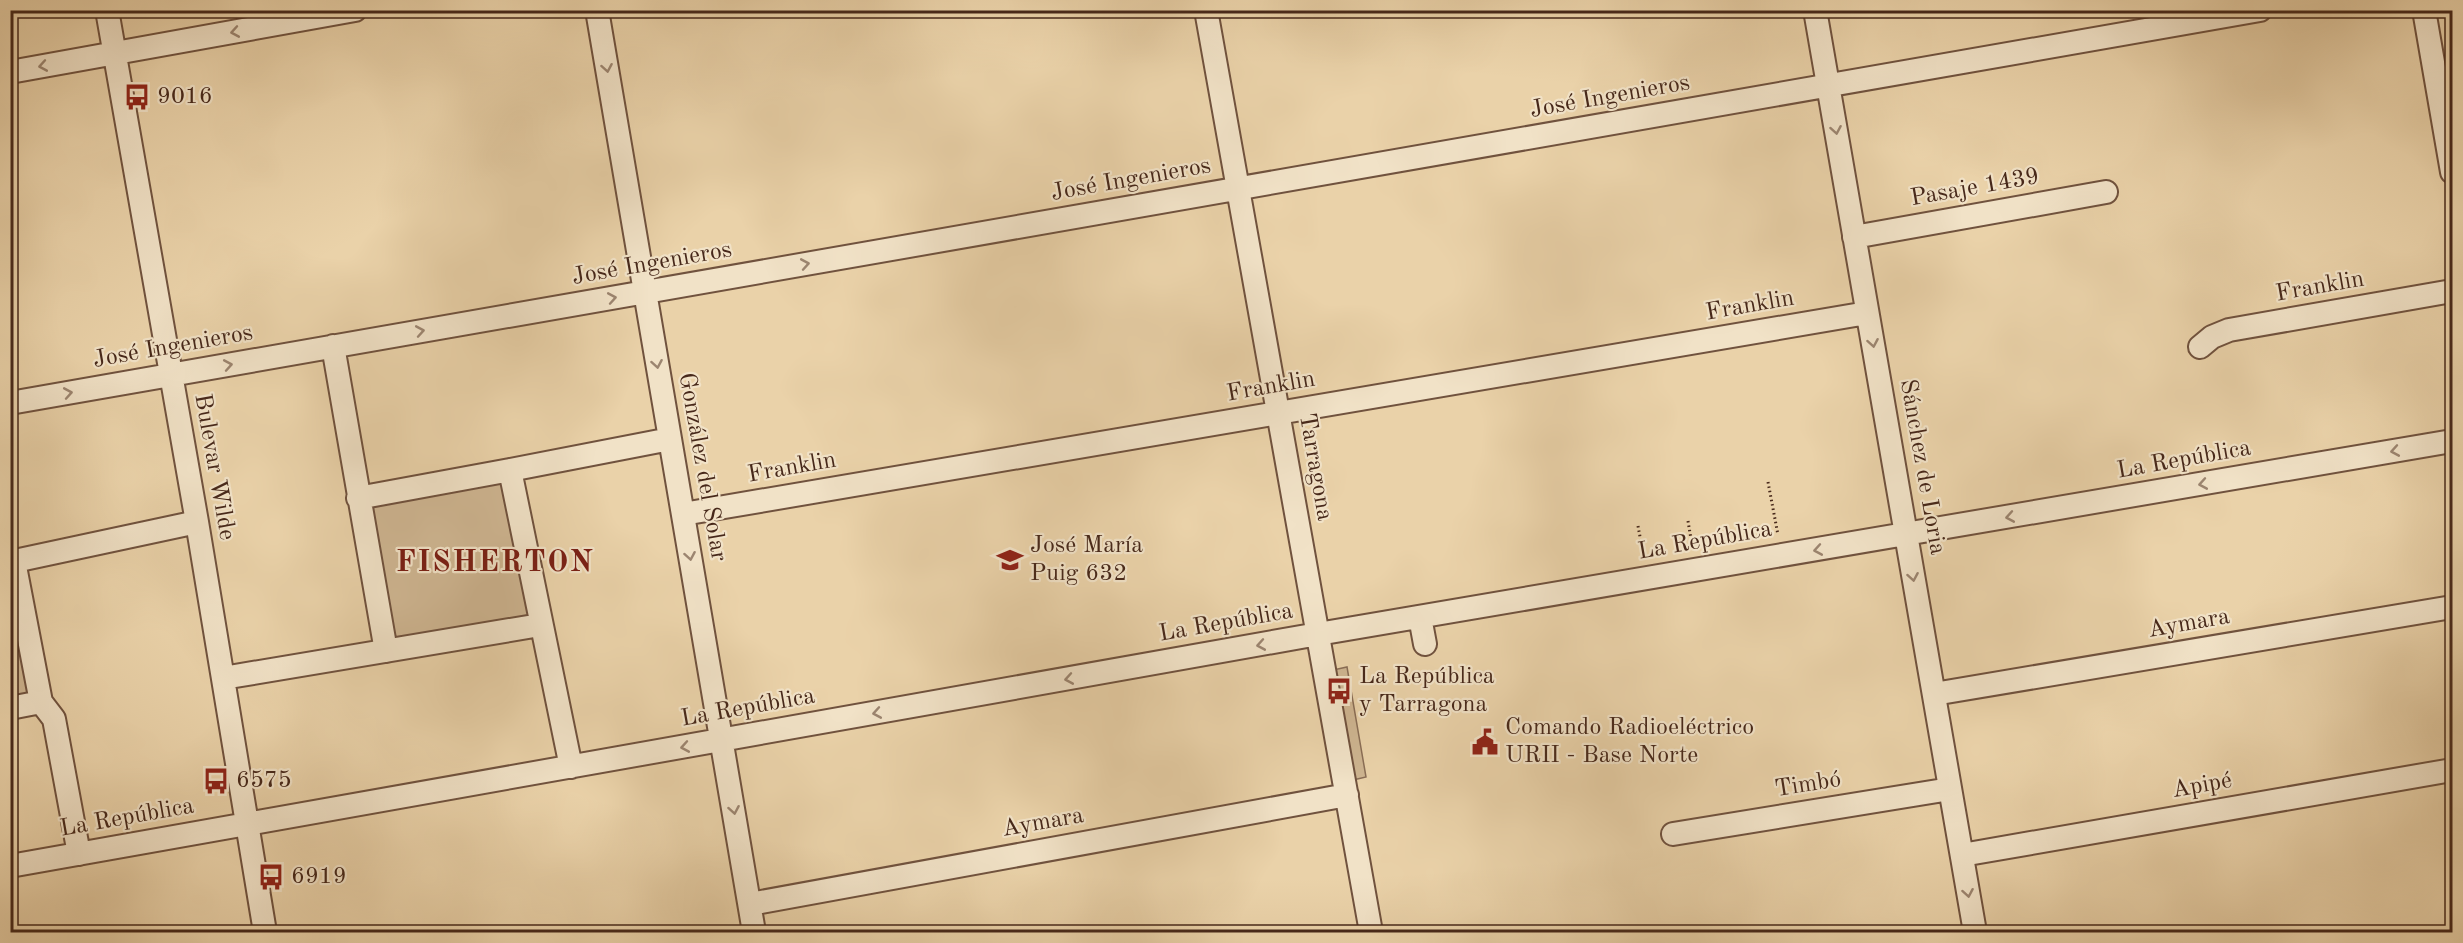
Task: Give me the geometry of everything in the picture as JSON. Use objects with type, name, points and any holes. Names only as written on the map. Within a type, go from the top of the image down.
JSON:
[{"type":"street","name":"Bulevar Wilde","points":[[107,10],[197,522],[265,933]]},
{"type":"street","points":[[10,72],[355,10]]},
{"type":"street","name":"González del Solar","points":[[597,10],[754,933]]},
{"type":"street","name":"Tarragona","points":[[1206,10],[1371,933]]},
{"type":"street","name":"Sánchez de Loria","points":[[1815,10],[1975,933]]},
{"type":"street","name":"José Ingenieros","points":[[10,403],[2260,10]]},
{"type":"street","points":[[2424,10],[2452,172]]},
{"type":"street","name":"Pasaje 1439","points":[[1854,237],[2106,192]]},
{"type":"street","name":"Franklin","points":[[2200,347],[2212,337],[2229,330],[2452,291]]},
{"type":"street","name":"Franklin","points":[[683,514],[1868,313]]},
{"type":"street","points":[[333,346],[386,651]]},
{"type":"street","points":[[358,498],[670,439]]},
{"type":"street","name":"La República","points":[[10,866],[1420,617],[1647,569],[1780,545],[1906,535],[2452,441]]},
{"type":"street","points":[[510,470],[571,767]]},
{"type":"street","points":[[79,854],[54,719],[41,702],[12,561],[197,522]]},
{"type":"street","name":"Aymara","points":[[1934,694],[2452,607]]},
{"type":"street","points":[[1420,617],[1425,644]]},
{"type":"street","points":[[223,678],[540,625]]},
{"type":"street","points":[[10,708],[41,702]]},
{"type":"street","name":"Apipé","points":[[1962,855],[2452,770]]},
{"type":"street","name":"Timbó","points":[[1673,834],[1950,789]]},
{"type":"street","name":"Aymara","points":[[750,904],[1347,795]]},
{"type":"path","points":[[1768,482],[1780,545]]},
{"type":"path","points":[[1688,521],[1695,561]]},
{"type":"path","points":[[1638,526],[1647,569]]},
{"type":"shaded area","points":[[503,482],[528,614],[522,622],[394,642],[368,504]]},
{"type":"shaded area","points":[[11,580],[30,698],[11,703]]},
{"type":"shaded area","points":[[1347,667],[1366,777],[1353,780],[1333,670]]},
{"type":"place","name":"9016","points":[[137,97]]},
{"type":"place","name":"José María Puig 632","points":[[1010,560]]},
{"type":"place","name":"La República y Tarragona","points":[[1339,691]]},
{"type":"place","name":"Comando Radioeléctrico URII - Base Norte","points":[[1485,742]]},
{"type":"place","name":"6575","points":[[216,781]]},
{"type":"place","name":"6919","points":[[271,877]]},
{"type":"district","name":"FISHERTON","points":[[495,563]]}]
